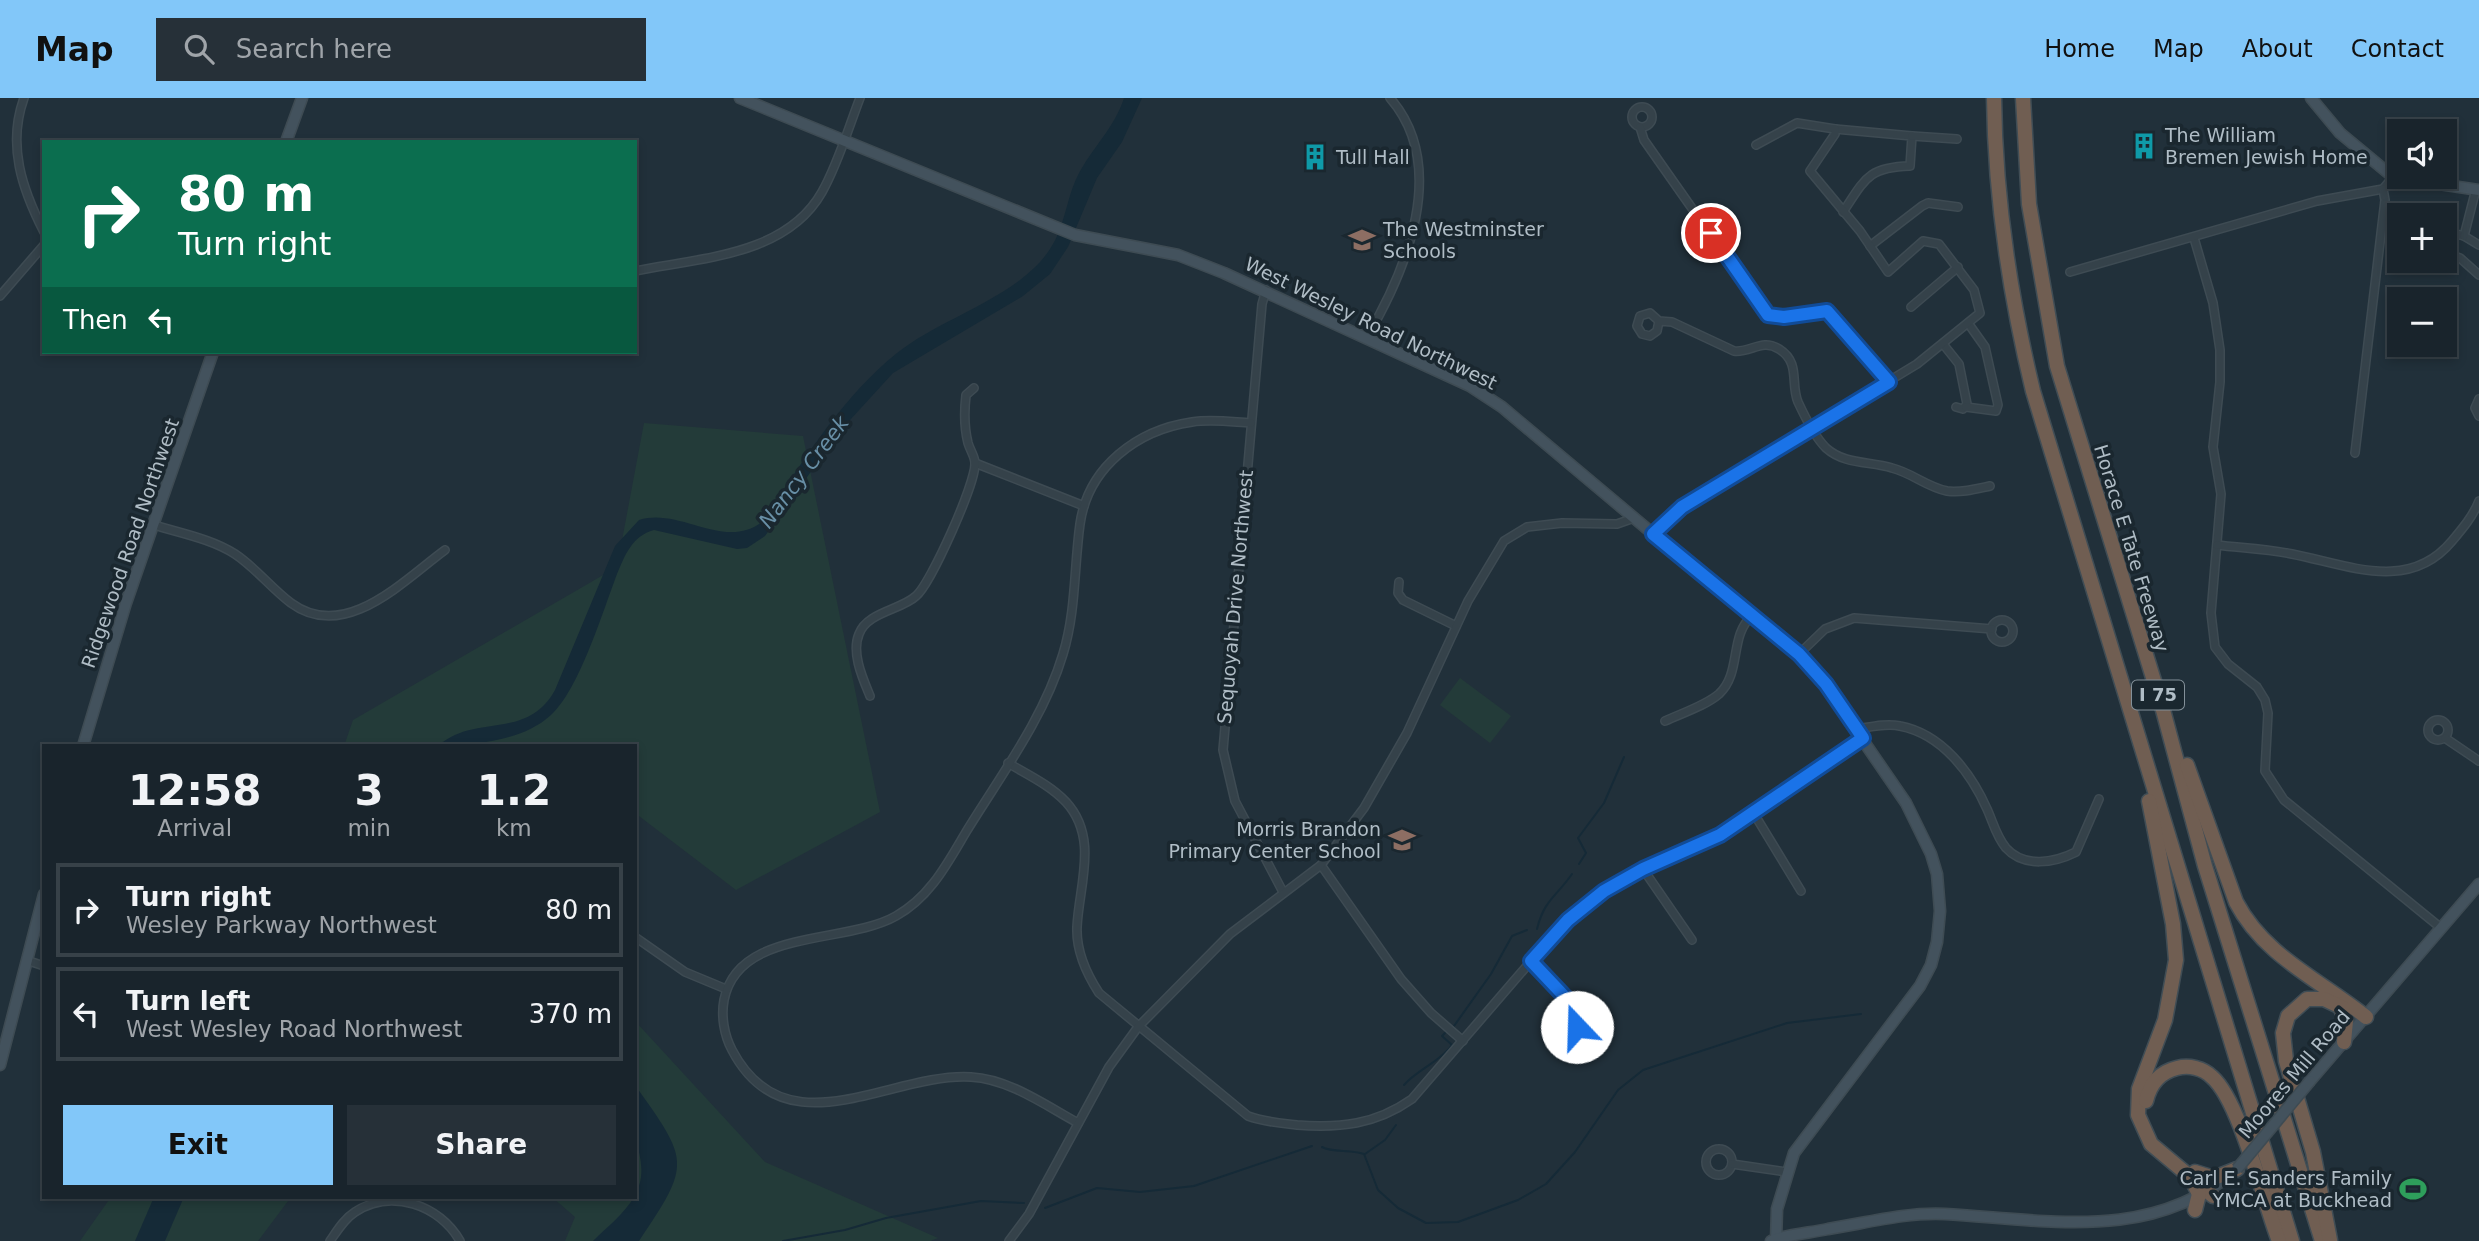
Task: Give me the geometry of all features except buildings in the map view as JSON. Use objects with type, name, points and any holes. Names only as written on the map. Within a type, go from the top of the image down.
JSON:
[{"type":"highway","name":"I 75","points":[[1994,98],[2002,219],[2020,336],[2039,415],[2142,755],[2263,1138],[2292,1241]]},
{"type":"highway","name":"Horace E Tate Freeway","points":[[2024,98],[2029,204],[2057,366],[2163,710],[2205,866],[2322,1241]]},
{"type":"highway","points":[[2163,710],[2236,902],[2247,922],[2278,954],[2363,1020]]},
{"type":"highway","points":[[2142,755],[2173,924],[2176,960],[2165,1020],[2139,1089],[2138,1115],[2151,1144],[2191,1173],[2215,1178],[2237,1169]]},
{"type":"highway","points":[[2330,1241],[2313,1152],[2284,1052],[2283,1033],[2288,1016],[2300,1003],[2315,998],[2339,1004],[2363,1020]]},
{"type":"highway","points":[[2339,1004],[2346,1021],[2344,1042]]},
{"type":"highway","points":[[2215,1194],[2161,1143],[2147,1118],[2146,1100],[2151,1086],[2160,1076],[2174,1068],[2197,1068],[2214,1077],[2221,1087],[2240,1130],[2279,1241]]},
{"type":"highway","points":[[2189,1213],[2198,1190],[2191,1173]]},
{"type":"street","points":[[24,98],[15,131],[16,158],[26,192],[42,228]]},
{"type":"street","points":[[287,140],[302,98]]},
{"type":"street","name":"West Wesley Road Northwest","points":[[740,98],[1057,228],[1094,240],[1178,256],[1266,290],[1485,394],[1799,654],[1826,684],[1906,803],[1931,854],[1940,894],[1937,942],[1920,986],[1804,1136],[1787,1172],[1777,1209],[1774,1240]]},
{"type":"street","points":[[637,271],[742,249],[781,233],[806,214],[821,194],[860,98]]},
{"type":"street","points":[[1367,337],[1386,306],[1420,197],[1420,159],[1413,137],[1399,109],[1390,98]]},
{"type":"street","points":[[2311,98],[2340,133],[2387,172]]},
{"type":"street","points":[[1756,145],[1797,122],[1835,129],[1957,139]]},
{"type":"street","points":[[1640,127],[1644,141],[1768,315],[1784,317],[1827,311],[1889,382]]},
{"type":"street","points":[[1653,534],[1682,507],[1889,382],[1943,344],[1980,313],[1974,290],[1939,244],[1923,241],[1888,272],[1810,171],[1835,134],[1835,129]]},
{"type":"street","points":[[1843,212],[1866,177],[1875,171],[1910,166],[1912,136]]},
{"type":"street","points":[[2070,272],[2317,201],[2383,189],[2387,184]]},
{"type":"street","points":[[2457,187],[2477,190],[2464,236]]},
{"type":"street","points":[[2355,453],[2385,200],[2383,189]]},
{"type":"street","points":[[1870,246],[1928,203],[1958,207]]},
{"type":"street","points":[[2457,234],[2479,245]]},
{"type":"street","points":[[2194,238],[2219,337],[2220,382],[2213,447],[2221,494],[2211,637],[2221,657],[2262,695],[2268,713],[2265,767],[2272,785],[2290,806],[2441,928]]},
{"type":"street","points":[[0,296],[42,247]]},
{"type":"street","points":[[2457,257],[2479,275]]},
{"type":"street","points":[[1911,307],[1958,267]]},
{"type":"street","name":"Sequoyah Drive Northwest","points":[[1266,290],[1251,423],[1223,750],[1235,801],[1283,892]]},
{"type":"street","points":[[1659,321],[1672,322],[1734,351],[1741,352],[1760,344],[1770,344],[1781,350],[1791,360],[1796,373],[1798,403],[1826,448],[1846,460],[1893,468],[1944,490],[1990,486]]},
{"type":"street","points":[[1955,407],[1992,412],[1996,411],[1998,405],[1985,348],[1968,323]]},
{"type":"street","points":[[1943,344],[1959,364],[1966,407]]},
{"type":"street","name":"Ridgewood Road Northwest","points":[[84,744],[126,603],[213,354]]},
{"type":"street","points":[[870,696],[860,672],[857,643],[860,631],[879,616],[921,591],[964,503],[975,463],[964,420],[966,395],[974,388]]},
{"type":"street","points":[[2479,399],[2475,408],[2479,416]]},
{"type":"street","points":[[1078,1123],[1006,1085],[975,1077],[949,1078],[830,1103],[807,1103],[784,1097],[754,1079],[732,1051],[723,1021],[726,989],[740,968],[760,953],[876,925],[914,904],[939,876],[1044,702],[1063,653],[1072,614],[1084,506],[1104,468],[1138,440],[1191,422],[1251,423]]},
{"type":"street","points":[[975,463],[1084,506]]},
{"type":"street","points":[[2217,545],[2289,553],[2379,573],[2401,572],[2421,566],[2446,548],[2465,526],[2479,500]]},
{"type":"street","points":[[1009,1241],[1029,1214],[1109,1067],[1138,1027],[1230,934],[1321,865],[1364,808],[1390,766],[1455,626],[1495,552],[1515,533],[1545,524],[1617,524],[1634,518]]},
{"type":"street","points":[[154,525],[232,552],[292,604],[324,616],[345,615],[365,608],[445,550]]},
{"type":"street","points":[[1399,582],[1398,593],[1404,600],[1455,626]]},
{"type":"street","points":[[1665,721],[1720,693],[1734,665],[1742,626],[1752,616]]},
{"type":"street","points":[[1799,654],[1825,629],[1854,618],[1992,629]]},
{"type":"street","points":[[1008,763],[1056,792],[1077,819],[1085,851],[1077,929],[1082,960],[1099,993],[1248,1115],[1269,1122],[1327,1127],[1365,1123],[1399,1108],[1423,1088],[1531,961],[1586,905],[1643,869],[1697,847],[1753,812],[1860,733],[1902,726],[1953,755],[1977,789],[2006,848],[2029,860],[2046,862],[2076,852],[2099,799]]},
{"type":"street","points":[[2445,738],[2458,750],[2479,761]]},
{"type":"street","points":[[1753,812],[1801,891]]},
{"type":"street","points":[[1321,865],[1401,979],[1431,1013],[1463,1041]]},
{"type":"street","points":[[1643,869],[1692,940]]},
{"type":"street","name":"Moores Mill Road","points":[[2189,1213],[2215,1194],[2479,884]]},
{"type":"street","points":[[0,1065],[42,901]]},
{"type":"street","points":[[637,938],[685,972],[726,989]]},
{"type":"street","points":[[26,960],[42,965]]},
{"type":"street","points":[[1531,961],[1583,1016]]},
{"type":"street","points":[[1732,1164],[1787,1172]]},
{"type":"street","points":[[330,1241],[354,1212],[388,1201],[411,1203],[434,1213],[450,1226],[460,1241]]},
{"type":"street","points":[[1774,1240],[1929,1214],[2072,1231],[2135,1230]]},
{"type":"green space","points":[[644,423],[803,436],[880,812],[736,890],[637,815],[637,744],[345,744],[353,720],[617,567]]},
{"type":"green space","points":[[1460,678],[1511,716],[1490,743],[1440,705]]},
{"type":"green space","points":[[637,1023],[765,1162],[938,1238],[930,1241],[565,1241],[575,1217],[554,1199],[637,1199]]},
{"type":"green space","points":[[110,1199],[290,1199],[258,1241],[80,1241]]},
{"type":"water","name":"Nancy Creek","points":[[1124,98],[1142,98],[1122,142],[1097,178],[1068,247],[1050,274],[1023,296],[893,373],[840,431],[765,536],[747,548],[737,549],[654,530],[640,537],[623,560],[571,688],[551,715],[540,724],[498,740],[441,744],[468,731],[530,716],[543,706],[555,690],[615,546],[639,520],[670,519],[717,531],[733,532],[747,530],[762,522],[824,432],[876,371],[915,340],[1000,294],[1036,266],[1055,240],[1078,175],[1120,109]]},
{"type":"water","points":[[637,1088],[666,1130],[674,1147],[677,1162],[675,1177],[668,1194],[639,1241],[593,1241],[632,1199],[637,1199],[641,1166],[637,1145]]},
{"type":"water","points":[[153,1199],[183,1199],[165,1241],[135,1241]]},
{"type":"waterway","points":[[1579,864],[1586,853],[1578,838],[1604,803],[1624,757]]},
{"type":"waterway","points":[[1537,929],[1547,905],[1572,874]]},
{"type":"waterway","points":[[1454,1026],[1491,974],[1512,936],[1527,930]]},
{"type":"waterway","points":[[1322,1147],[1364,1154],[1378,1190],[1398,1208],[1426,1223],[1458,1222],[1518,1200],[1546,1184],[1575,1152],[1618,1090],[1643,1070],[1787,1023],[1861,1014]]},
{"type":"waterway","points":[[1404,1085],[1452,1045],[1442,1036],[1445,1033]]},
{"type":"waterway","points":[[1365,1154],[1385,1140],[1396,1125]]},
{"type":"waterway","points":[[1045,1208],[1097,1188],[1140,1192],[1194,1186],[1312,1146]]},
{"type":"waterway","points":[[783,1241],[845,1230],[886,1218],[981,1201],[1024,1203]]},
{"type":"place","name":"The William Bremen Jewish Home","points":[[2144,146]]},
{"type":"place","name":"Tull Hall","points":[[1315,157]]},
{"type":"place","name":"The Westminster Schools","points":[[1362,240]]},
{"type":"place","name":"Morris Brandon Primary Center School","points":[[1402,840]]},
{"type":"place","name":"Carl E. Sanders Family YMCA at Buckhead","points":[[2413,1189]]},
{"type":"route","points":[[1577,1027],[1583,1016],[1531,961],[1568,920],[1623,879],[1720,835],[1863,738],[1826,684],[1799,654],[1653,534],[1666,519],[1682,507],[1889,382],[1827,311],[1784,317],[1768,315],[1711,233]]}]
